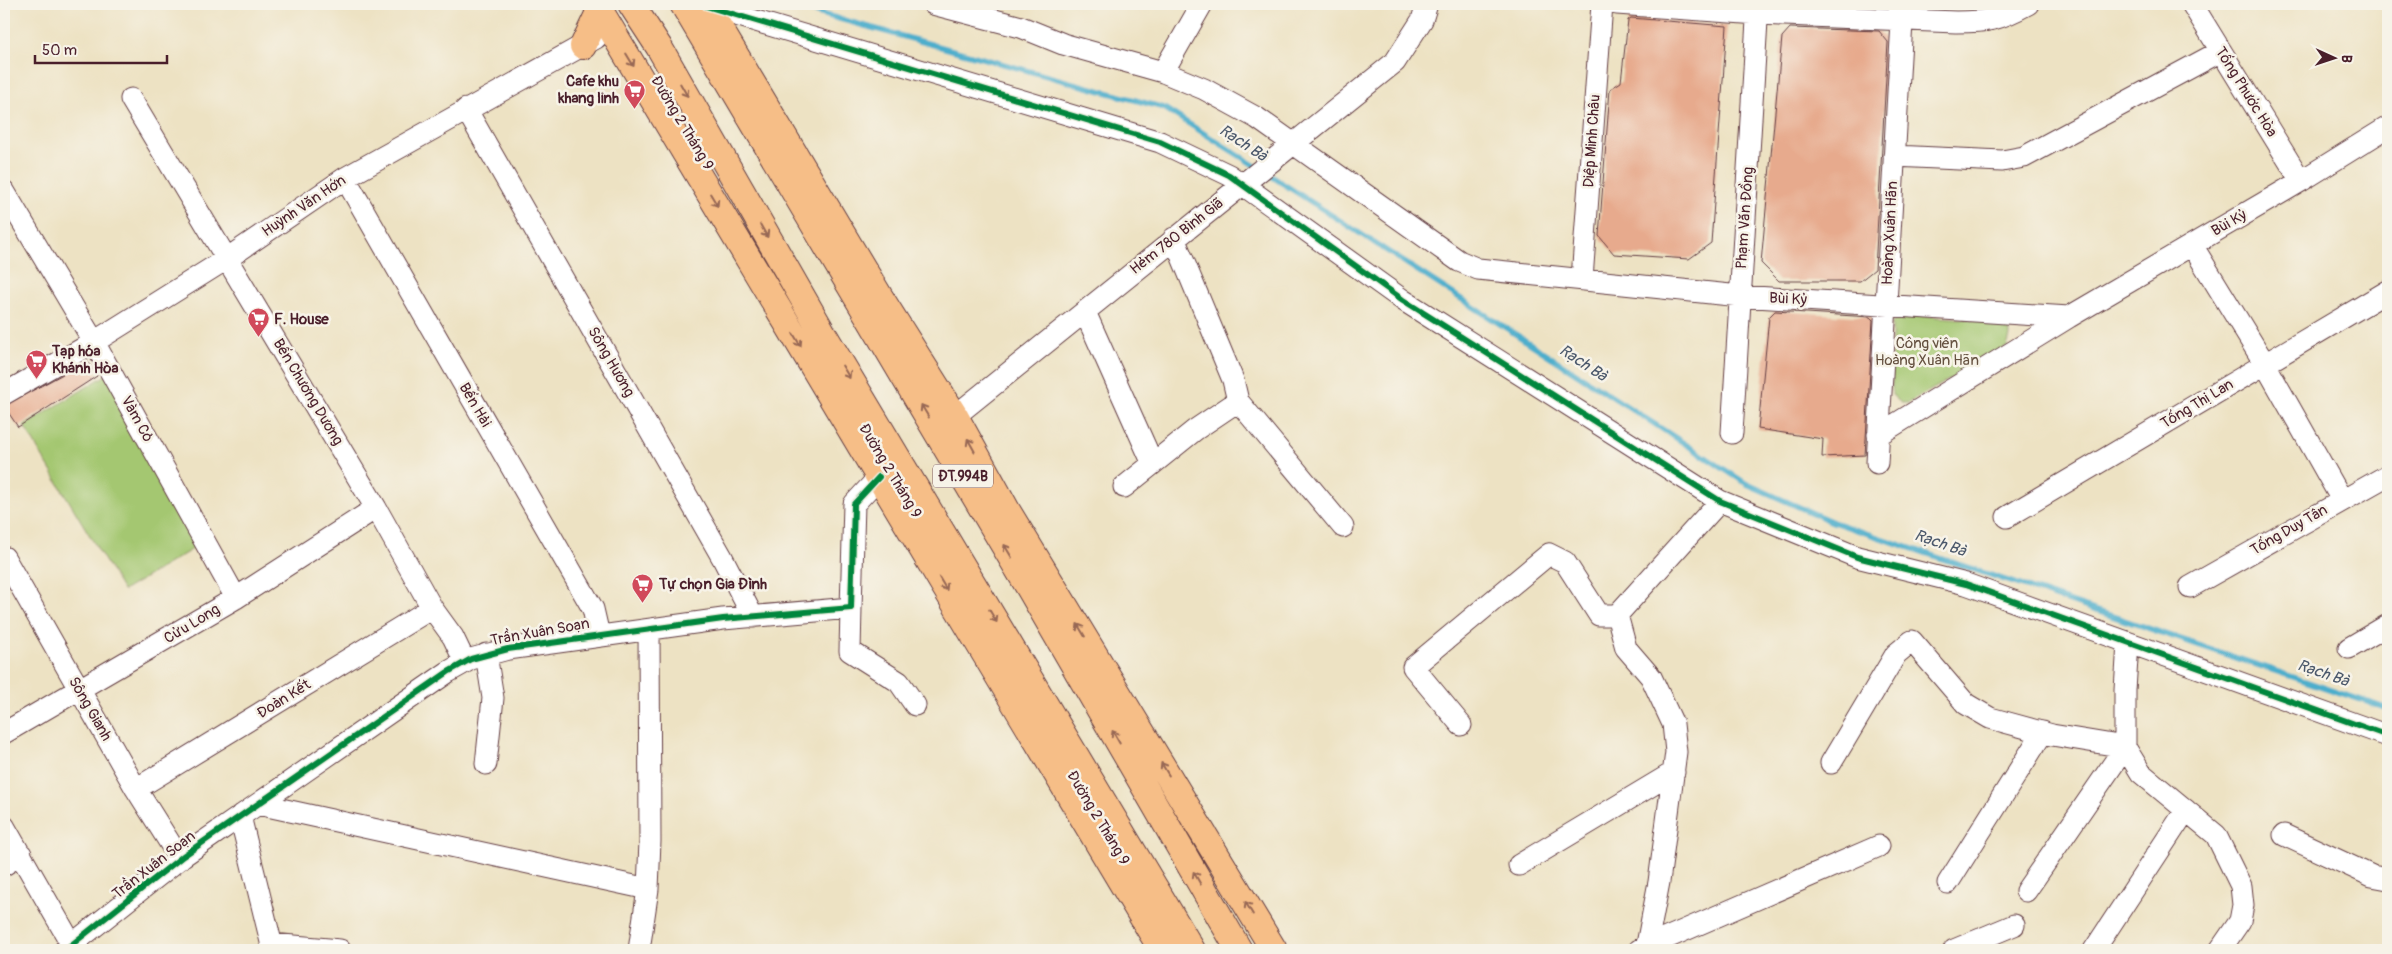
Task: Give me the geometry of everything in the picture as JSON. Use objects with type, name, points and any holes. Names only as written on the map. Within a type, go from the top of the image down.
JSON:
[{"type":"main road","points":[[583,46],[603,12],[625,4]]},
{"type":"main road","name":"Đường 2 Tháng 9","points":[[631,4],[659,46],[824,335],[1192,950]]},
{"type":"main road","name":"ĐT.994B","points":[[698,5],[955,416],[1000,518],[1274,950]]},
{"type":"main road","name":"ĐT.994B","points":[[698,5],[1000,518],[1239,950]]},
{"type":"main road","name":"Đường 2 Tháng 9","points":[[603,12],[1162,950]]},
{"type":"main road","points":[[924,552],[946,538]]},
{"type":"street","name":"Bùi Kỷ","points":[[933,4],[1000,12],[1020,27],[1063,44],[1163,72],[1226,102],[1256,118],[1459,261],[1478,269],[1740,296],[2069,317]]},
{"type":"street","points":[[1163,72],[1202,4]]},
{"type":"street","name":"Hẻm 780 Bình Giã","points":[[955,416],[1085,312],[1098,299],[1395,62],[1422,20],[1427,4]]},
{"type":"street","name":"Diệp Minh Châu","points":[[1582,279],[1602,4]]},
{"type":"street","points":[[1617,4],[1903,12],[1987,22],[2008,15],[2028,4]]},
{"type":"street","name":"Tống Phước Hòa","points":[[2192,4],[2301,181]]},
{"type":"street","points":[[698,5],[1160,142],[1229,175],[1403,300],[1720,501],[1857,557],[1966,584],[2388,736]]},
{"type":"street","name":"Phạm Văn Đồng","points":[[1732,433],[1758,9]]},
{"type":"street","name":"Hoàng Xuân Hãn","points":[[1877,463],[1903,12]]},
{"type":"street","name":"Huỳnh Văn Hớn","points":[[4,394],[94,342],[228,258],[345,178],[466,109],[583,46]]},
{"type":"street","points":[[1894,156],[2002,161],[2024,157],[2220,51]]},
{"type":"street","name":"Bến Chương Dương","points":[[131,99],[228,258],[376,508],[432,608],[453,637],[464,662]]},
{"type":"street","name":"Sông Hương","points":[[466,109],[726,565],[753,616]]},
{"type":"street","name":"Bùi Kỷ","points":[[1878,435],[2069,317],[2301,181],[2388,127]]},
{"type":"street","name":"Bến Hải","points":[[345,178],[593,609],[599,635]]},
{"type":"street","name":"Vàm Cỏ","points":[[4,191],[94,342],[236,598]]},
{"type":"street","points":[[1174,238],[1233,380],[1238,401],[1343,527]]},
{"type":"street","points":[[2192,245],[2265,364],[2342,500]]},
{"type":"street","name":"Tống Thị Lan","points":[[2006,517],[2388,291]]},
{"type":"street","points":[[1085,312],[1153,464]]},
{"type":"street","points":[[1124,487],[1195,430],[1238,401]]},
{"type":"street","name":"Tống Duy Tân","points":[[2190,587],[2388,475]]},
{"type":"street","points":[[879,477],[854,504],[850,651],[899,682],[915,705]]},
{"type":"street","points":[[1461,725],[1413,667],[1549,554],[1565,562],[1599,615],[1617,615],[1720,501]]},
{"type":"street","name":"Cửu Long","points":[[4,733],[236,598],[376,508]]},
{"type":"street","name":"Sông Gianh","points":[[4,557],[136,789],[180,859]]},
{"type":"street","name":"Đoàn Kết","points":[[136,789],[432,608]]},
{"type":"street","name":"Trần Xuân Soạn","points":[[69,948],[180,859],[464,662],[486,654],[599,635],[753,616],[851,608]]},
{"type":"street","points":[[1617,615],[1626,648],[1651,677],[1673,724],[1676,752],[1659,882],[1643,950]]},
{"type":"street","points":[[2349,648],[2388,625]]},
{"type":"street","points":[[639,950],[648,889],[650,841],[649,630]]},
{"type":"street","points":[[1831,763],[1896,654],[1912,641],[1966,704],[1990,718],[2043,732],[2125,747]]},
{"type":"street","points":[[2128,643],[2125,690],[2125,747],[2141,773],[2216,835],[2241,886],[2244,905],[2240,922],[2220,950]]},
{"type":"street","points":[[486,654],[493,698],[486,764]]},
{"type":"street","points":[[1948,882],[2043,732]]},
{"type":"street","points":[[2026,891],[2125,747]]},
{"type":"street","points":[[1519,865],[1674,772]]},
{"type":"street","points":[[258,804],[648,889]]},
{"type":"street","points":[[2094,950],[2186,810]]},
{"type":"street","points":[[240,816],[272,947],[340,950]]},
{"type":"street","points":[[4,826],[12,860],[69,948]]},
{"type":"street","points":[[2284,835],[2372,876],[2388,879]]},
{"type":"street","points":[[1643,950],[1879,846]]},
{"type":"street","points":[[1954,950],[2014,925]]},
{"type":"green space","name":"Công viên Hoàng Xuân Hãn","points":[[1909,315],[2009,322],[2010,336],[2007,347],[1908,403],[1901,403],[1892,395],[1892,322]]},
{"type":"green space","points":[[106,375],[206,541],[123,591],[24,426]]},
{"type":"building","points":[[1631,18],[1727,26],[1711,243],[1689,259],[1614,254],[1599,236],[1610,89],[1621,82],[1628,20]]},
{"type":"building","points":[[1790,28],[1879,31],[1888,42],[1875,269],[1860,281],[1779,281],[1761,263],[1782,37]]},
{"type":"building","points":[[1775,311],[1870,317],[1873,320],[1865,455],[1822,457],[1823,439],[1758,429],[1769,317]]},
{"type":"building","points":[[87,361],[97,376],[18,427],[4,406]]},
{"type":"waterway","name":"Rạch Bà","points":[[785,4],[1164,108],[1257,167]]},
{"type":"waterway","name":"Rạch Bà","points":[[1265,172],[1747,484],[1833,522],[2388,709]]},
{"type":"cycle path","points":[[706,6],[1160,142],[1229,175],[1403,300],[1720,501],[1857,557],[1966,584],[2388,736]]},
{"type":"cycle path","points":[[65,950],[183,856],[448,672],[471,659],[508,649],[723,619],[851,608],[854,504],[879,477]]},
{"type":"place","name":"Cafe khu khang linh","points":[[635,109]]},
{"type":"place","name":"F. House","points":[[258,338]]},
{"type":"place","name":"Tạp hóa Khánh Hòa","points":[[36,379]]},
{"type":"place","name":"Tự chọn Gia Đình","points":[[643,603]]}]
